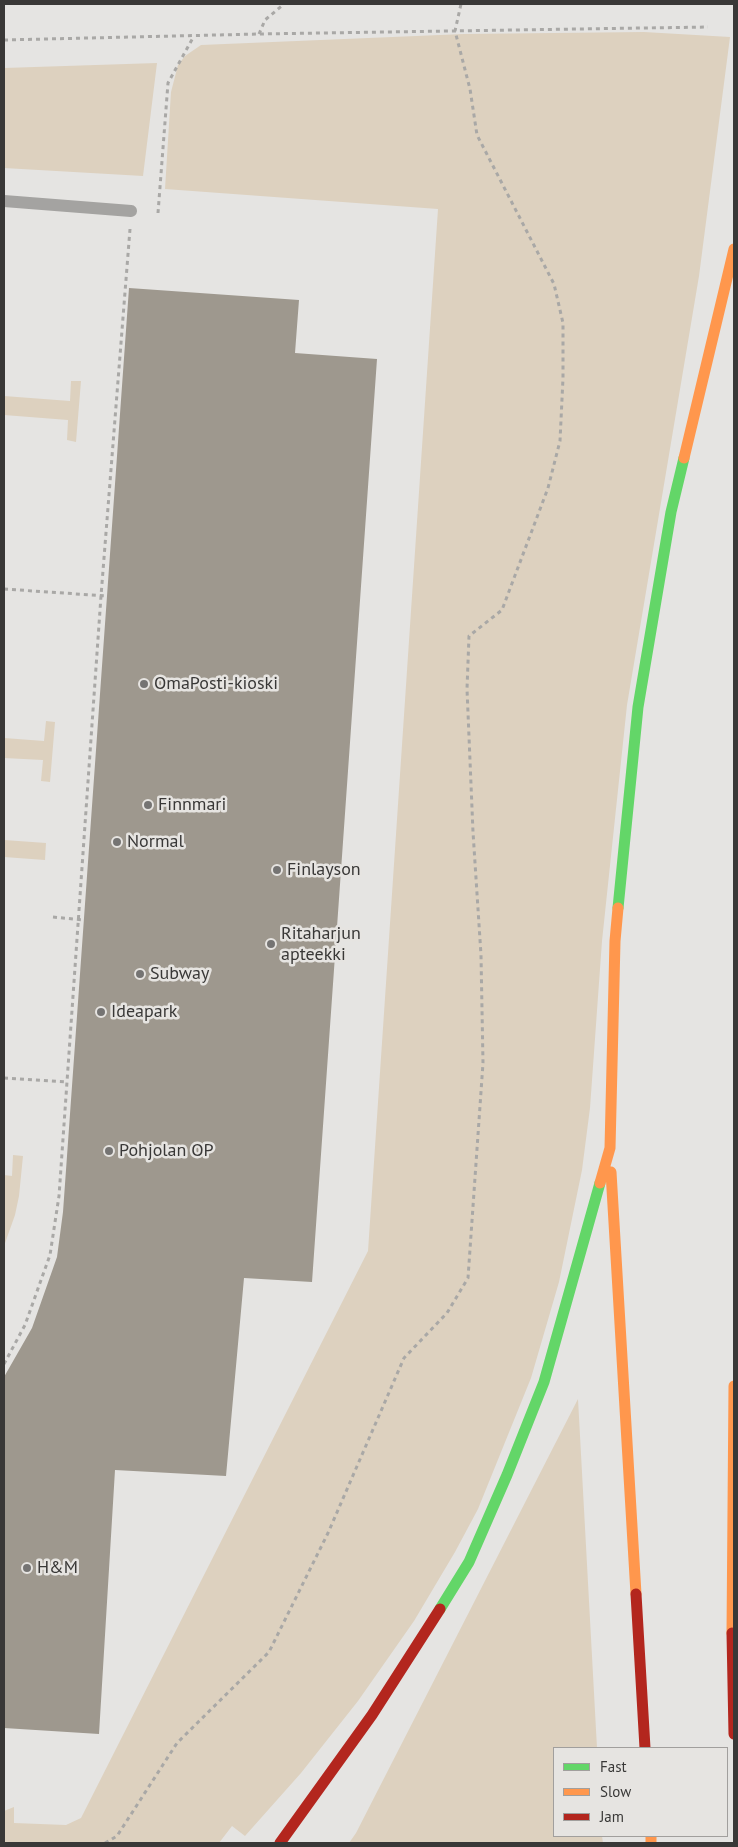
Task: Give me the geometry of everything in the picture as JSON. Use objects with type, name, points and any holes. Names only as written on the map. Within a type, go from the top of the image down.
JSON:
[{"type":"highway","points":[[645,1747],[610,1148],[615,941],[638,707],[671,512],[734,249]]},
{"type":"highway","points":[[280,1843],[392,1685],[469,1562],[507,1475],[544,1382],[610,1148]]},
{"type":"highway","points":[[734,1386],[730,1590],[734,1734]]},
{"type":"lane","points":[[4,201],[131,211]]},
{"type":"path","points":[[258,34],[265,20],[284,4]]},
{"type":"path","points":[[105,1843],[117,1836],[177,1743],[268,1652],[328,1534],[404,1358],[446,1313],[468,1278],[483,1063],[481,955],[471,795],[467,689],[469,636],[502,610],[548,488],[560,441],[563,332],[554,284],[477,135],[470,89],[455,31],[461,4]]},
{"type":"path","points":[[4,40],[708,27]]},
{"type":"path","points":[[158,212],[168,83],[194,36]]},
{"type":"path","points":[[4,1364],[25,1325],[50,1255],[59,1196],[101,596],[131,211]]},
{"type":"path","points":[[4,589],[107,596]]},
{"type":"path","points":[[53,917],[84,920]]},
{"type":"path","points":[[4,1078],[66,1082]]},
{"type":"shaded area","points":[[644,32],[730,37],[699,276],[627,705],[602,941],[590,1108],[582,1170],[559,1282],[531,1378],[478,1509],[414,1621],[358,1701],[301,1773],[245,1836],[232,1826],[219,1843],[4,1843],[4,1811],[14,1807],[14,1823],[66,1825],[81,1818],[368,1251],[438,209],[165,189],[171,92],[178,65],[185,56],[201,45],[464,34]]},
{"type":"shaded area","points":[[157,63],[143,176],[4,168],[4,68]]},
{"type":"shaded area","points":[[71,381],[81,381],[76,442],[67,440],[68,420],[4,415],[4,396],[70,401]]},
{"type":"shaded area","points":[[46,721],[55,722],[50,782],[41,781],[43,760],[4,758],[4,738],[44,741]]},
{"type":"shaded area","points":[[4,840],[46,843],[45,860],[4,857]]},
{"type":"shaded area","points":[[13,1155],[23,1156],[15,1215],[4,1246],[4,1175],[12,1176]]},
{"type":"shaded area","points":[[578,1399],[597,1747],[553,1747],[553,1837],[602,1837],[603,1843],[349,1843],[356,1833]]},
{"type":"building","points":[[129,288],[299,300],[295,353],[377,359],[312,1282],[244,1278],[226,1476],[115,1470],[99,1734],[4,1728],[4,1377],[32,1328],[57,1257],[63,1212]]},
{"type":"traffic: fast","points":[[618,908],[638,707],[671,512],[684,458]]},
{"type":"traffic: fast","points":[[440,1609],[469,1562],[507,1475],[544,1382],[600,1183]]},
{"type":"traffic: slow","points":[[684,458],[734,249]]},
{"type":"traffic: slow","points":[[600,1183],[610,1148],[615,941],[618,908]]},
{"type":"traffic: slow","points":[[611,1172],[636,1594]]},
{"type":"traffic: slow","points":[[732,1633],[734,1386]]},
{"type":"traffic: slow","points":[[651,1837],[651,1843]]},
{"type":"traffic: jam","points":[[636,1594],[645,1747]]},
{"type":"traffic: jam","points":[[280,1843],[372,1715],[440,1609]]},
{"type":"traffic: jam","points":[[732,1633],[734,1734]]},
{"type":"place","name":"OmaPosti-kioski","points":[[144,684]]},
{"type":"place","name":"Finnmari","points":[[148,805]]},
{"type":"place","name":"Normal","points":[[117,842]]},
{"type":"place","name":"Finlayson","points":[[277,870]]},
{"type":"place","name":"Ritaharjun apteekki","points":[[271,944]]},
{"type":"place","name":"Subway","points":[[140,974]]},
{"type":"place","name":"Ideapark","points":[[101,1012]]},
{"type":"place","name":"Pohjolan OP","points":[[109,1151]]},
{"type":"place","name":"H&M","points":[[27,1568]]}]
